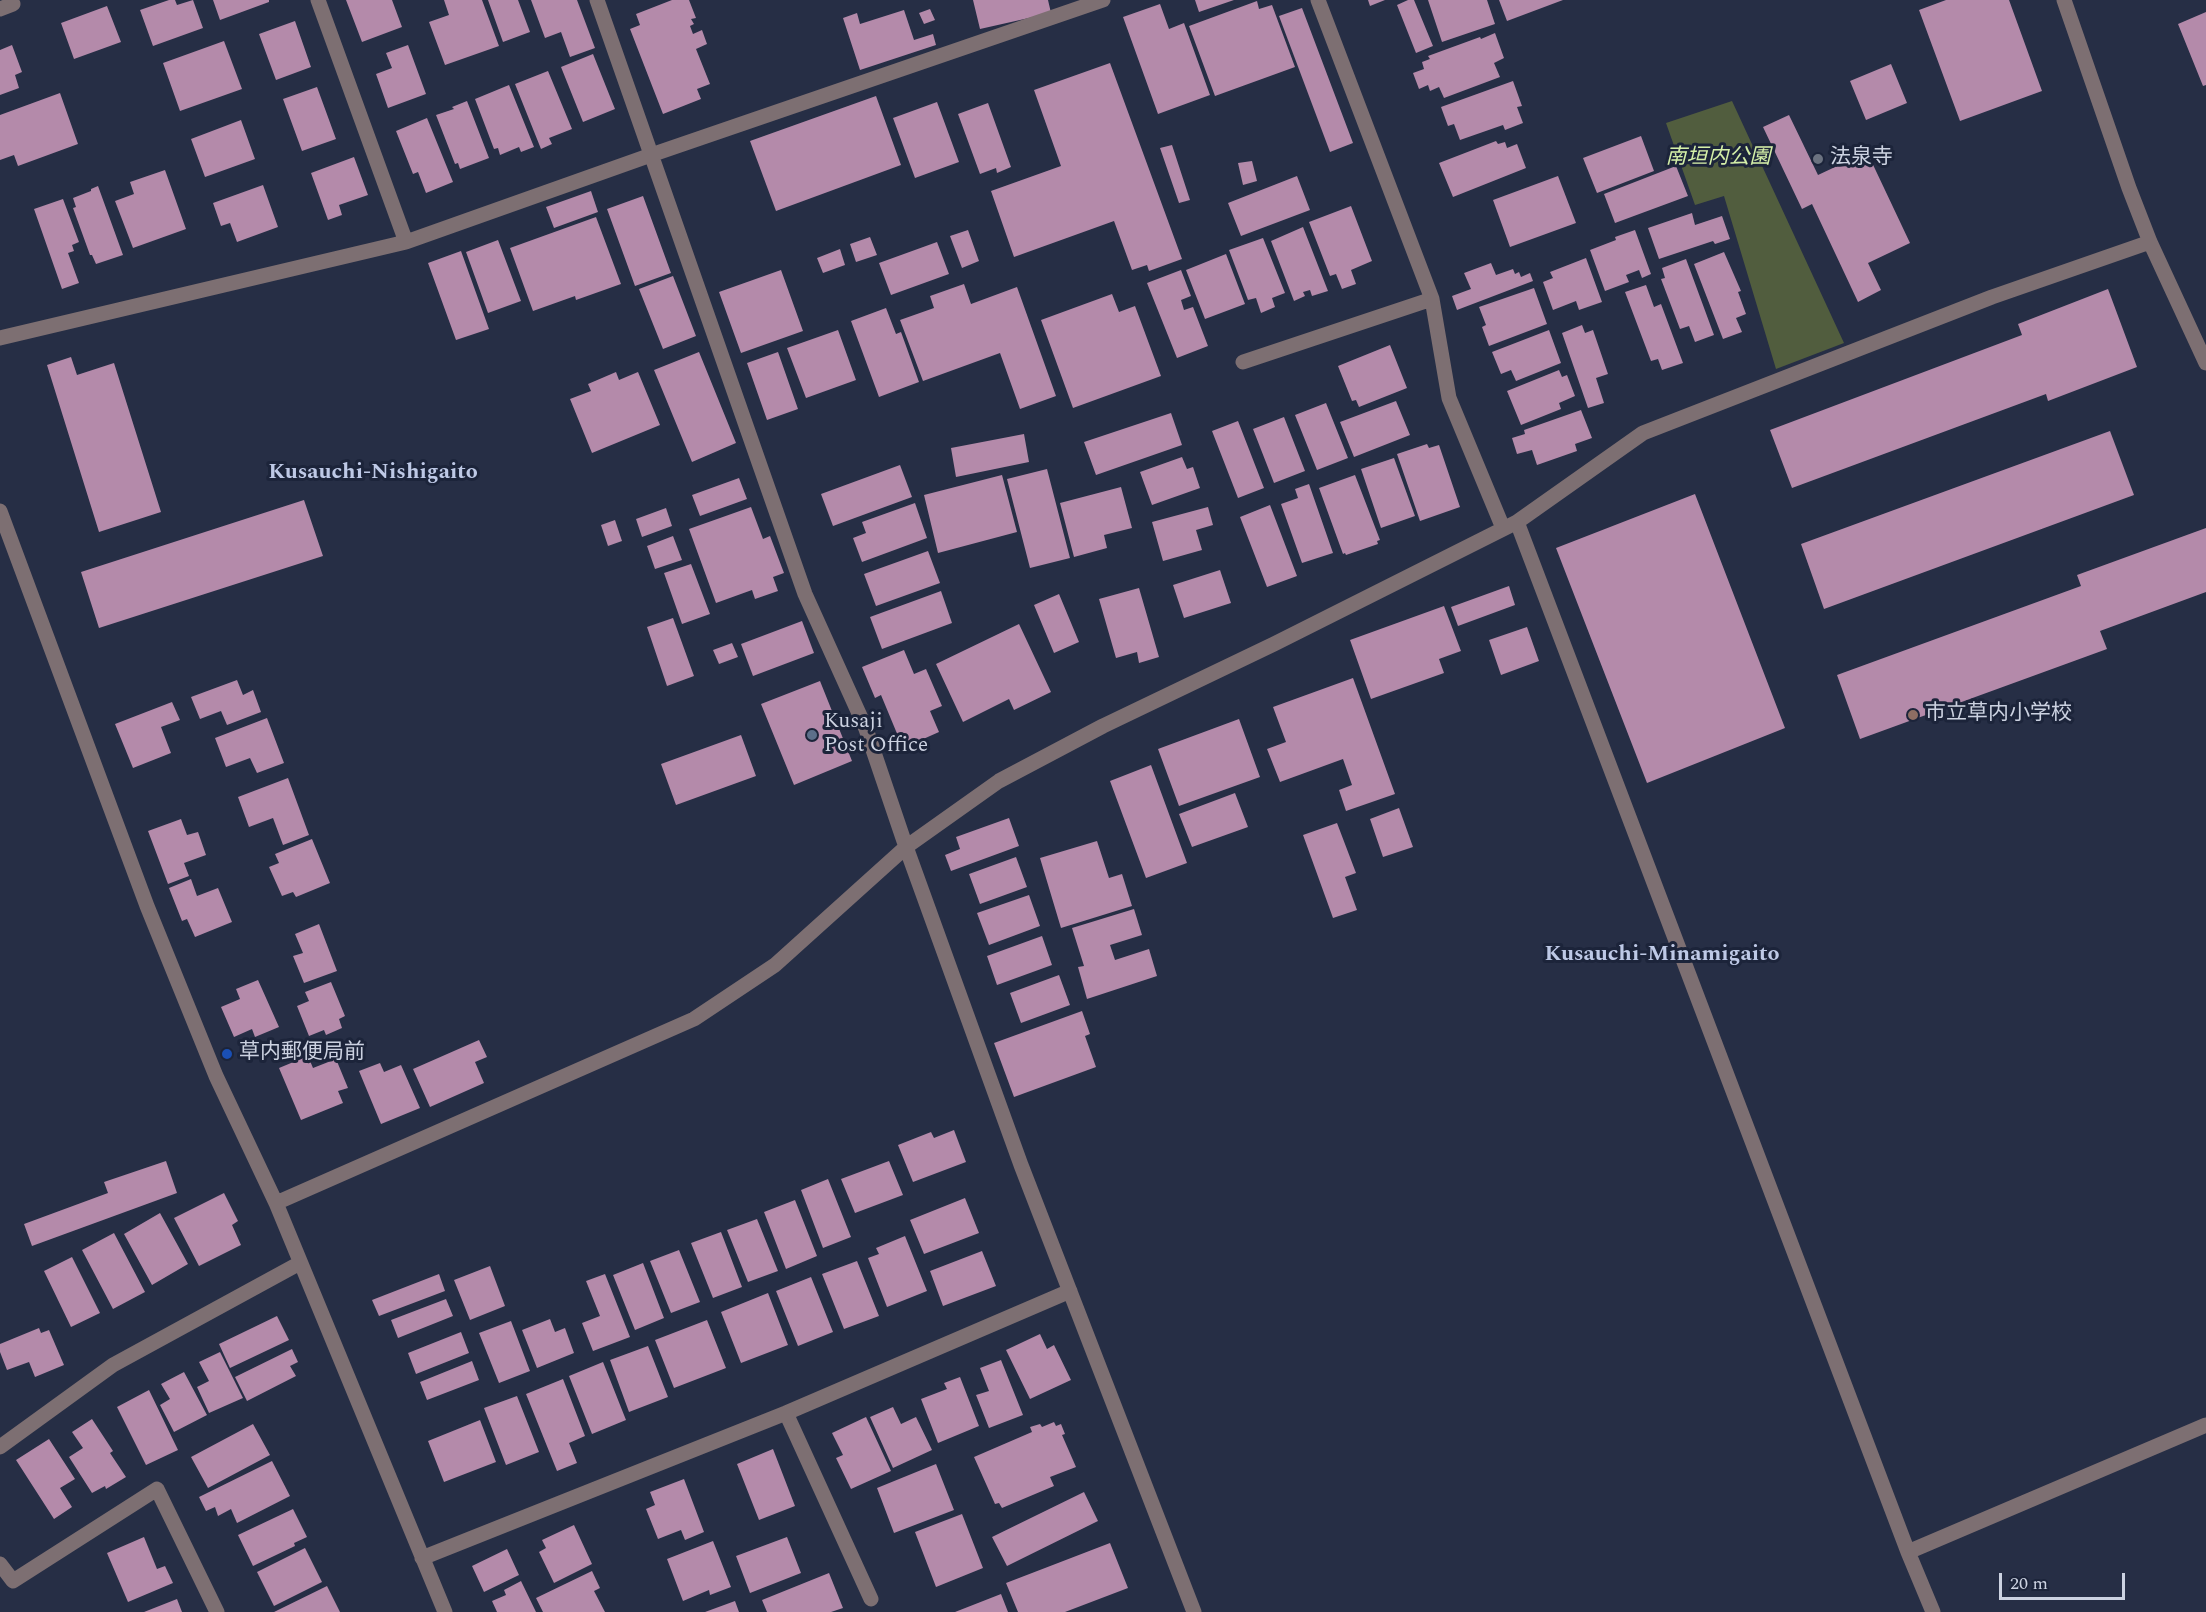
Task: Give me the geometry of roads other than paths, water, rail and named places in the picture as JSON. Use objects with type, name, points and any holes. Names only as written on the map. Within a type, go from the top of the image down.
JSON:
[{"type":"street","points":[[318,0],[406,242]]},
{"type":"street","points":[[597,0],[805,594],[866,729],[906,848],[1021,1165],[1194,1612]]},
{"type":"street","points":[[0,338],[406,242],[651,155],[1103,0]]},
{"type":"street","points":[[1318,0],[1432,299],[1449,398],[1510,525],[1933,1612]]},
{"type":"street","points":[[2064,0],[2125,177],[2161,271],[2201,335],[2206,363]]},
{"type":"street","points":[[276,1203],[694,1019],[775,965],[906,848],[999,781],[1103,726],[1274,644],[1510,525],[1643,433],[1992,297],[2150,242]]},
{"type":"street","points":[[1243,362],[1432,299]]},
{"type":"street","points":[[0,511],[147,906],[216,1076],[276,1203],[445,1612]]},
{"type":"street","points":[[0,1447],[113,1365],[300,1263]]},
{"type":"street","points":[[422,1558],[786,1413],[1070,1291]]},
{"type":"street","points":[[786,1413],[871,1599]]},
{"type":"street","points":[[1908,1552],[2206,1425]]},
{"type":"street","points":[[0,1564],[13,1581],[158,1489],[218,1612]]},
{"type":"place","name":"法泉寺","points":[[1818,159]]},
{"type":"place","name":"市立草内小学校","points":[[1913,715]]},
{"type":"place","name":"Kusaji Post Office","points":[[812,735]]},
{"type":"place","name":"草内郵便局前","points":[[227,1054]]},
{"type":"district","name":"Kusauchi-Nishigaito","points":[[373,474]]},
{"type":"district","name":"Kusauchi-Minamigaito","points":[[1662,956]]},
{"type":"park label","name":"南垣内公園","points":[[1718,159]]}]
